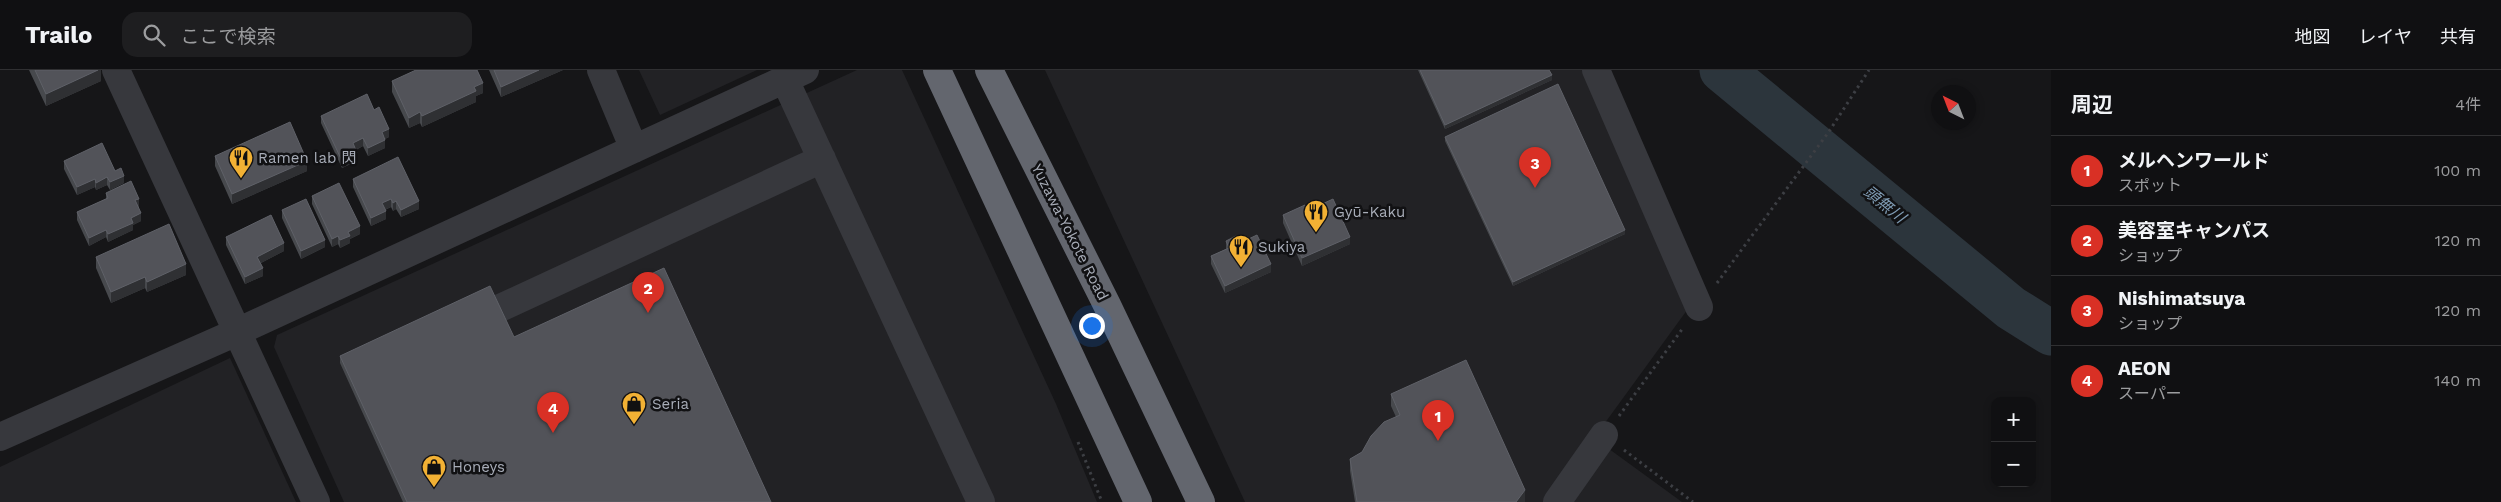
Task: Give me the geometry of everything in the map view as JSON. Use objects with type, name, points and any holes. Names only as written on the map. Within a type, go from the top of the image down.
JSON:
[{"type":"highway","points":[[937,70],[1138,502]]},
{"type":"highway","name":"Yuzawa-Yokote Road","points":[[989,70],[1106,305],[1201,502]]},
{"type":"street","points":[[116,70],[316,502]]},
{"type":"street","points":[[601,70],[634,149]]},
{"type":"street","points":[[1596,70],[1699,307]]},
{"type":"street","points":[[0,437],[237,332],[795,75],[822,159],[981,502]]},
{"type":"street","points":[[485,315],[822,159]]},
{"type":"street","points":[[1557,502],[1604,435]]},
{"type":"path","points":[[1804,166],[1869,70]]},
{"type":"path","points":[[1604,435],[1694,502]]},
{"type":"shaded area","points":[[639,70],[757,70],[660,115]]},
{"type":"shaded area","points":[[857,70],[902,70],[1056,404],[1097,502],[344,502],[274,347],[277,335]]},
{"type":"shaded area","points":[[1045,70],[1584,70],[1690,306],[1594,438],[1682,502],[1245,502]]},
{"type":"shaded area","points":[[230,358],[296,502],[0,502],[0,467]]},
{"type":"building","points":[[35,70],[98,70],[46,94]]},
{"type":"building","points":[[416,70],[477,70],[483,83],[474,87],[476,91],[422,116],[420,112],[409,118],[392,81]]},
{"type":"building","points":[[494,70],[539,70],[501,87]]},
{"type":"building","points":[[1420,70],[1549,70],[1552,75],[1445,125]]},
{"type":"building","points":[[1558,84],[1625,230],[1513,282],[1445,137]]},
{"type":"building","points":[[367,94],[374,110],[379,107],[389,129],[382,132],[385,140],[368,148],[363,138],[353,143],[357,153],[342,161],[321,116]]},
{"type":"building","points":[[290,122],[307,161],[232,194],[215,156]]},
{"type":"building","points":[[102,143],[115,171],[121,168],[124,176],[110,182],[107,177],[96,183],[95,179],[77,187],[64,161]]},
{"type":"building","points":[[398,157],[419,201],[401,210],[396,201],[393,203],[391,199],[382,203],[386,211],[371,218],[353,179]]},
{"type":"building","points":[[131,181],[139,199],[135,200],[141,213],[131,218],[133,223],[108,234],[106,230],[89,238],[77,212],[108,198],[106,193]]},
{"type":"building","points":[[339,183],[360,226],[348,232],[350,236],[340,240],[338,236],[332,239],[312,196]]},
{"type":"building","points":[[306,199],[325,240],[301,251],[282,210]]},
{"type":"building","name":"Gyū-Kaku","points":[[1333,199],[1350,237],[1302,258],[1283,215],[1305,205],[1307,211]]},
{"type":"building","points":[[271,215],[284,243],[257,257],[263,268],[245,277],[226,237]]},
{"type":"building","points":[[169,224],[186,264],[147,282],[145,277],[111,292],[96,257]]},
{"type":"building","name":"Sukiya","points":[[1257,235],[1271,264],[1225,286],[1211,256],[1229,248],[1226,241],[1236,236],[1240,243]]},
{"type":"building","points":[[664,268],[771,502],[407,502],[340,356],[490,286],[514,337]]},
{"type":"building","points":[[1466,360],[1525,490],[1516,502],[1357,502],[1350,459],[1362,452],[1371,436],[1384,422],[1400,415],[1391,394]]},
{"type":"waterway","name":"頭無川","points":[[1722,70],[2011,308],[2051,333]]},
{"type":"place","name":"Ramen lab 閃","points":[[241,179]]},
{"type":"place","name":"Nishimatsuya","points":[[1535,188]]},
{"type":"place","name":"Gyū-Kaku","points":[[1316,233]]},
{"type":"place","name":"Sukiya","points":[[1241,268]]},
{"type":"place","name":"美容室キャンパス","points":[[648,313]]},
{"type":"place","name":"Seria","points":[[634,425]]},
{"type":"place","name":"AEON","points":[[553,433]]},
{"type":"place","name":"メルヘンワールド","points":[[1438,441]]},
{"type":"place","name":"Honeys","points":[[434,488]]}]
